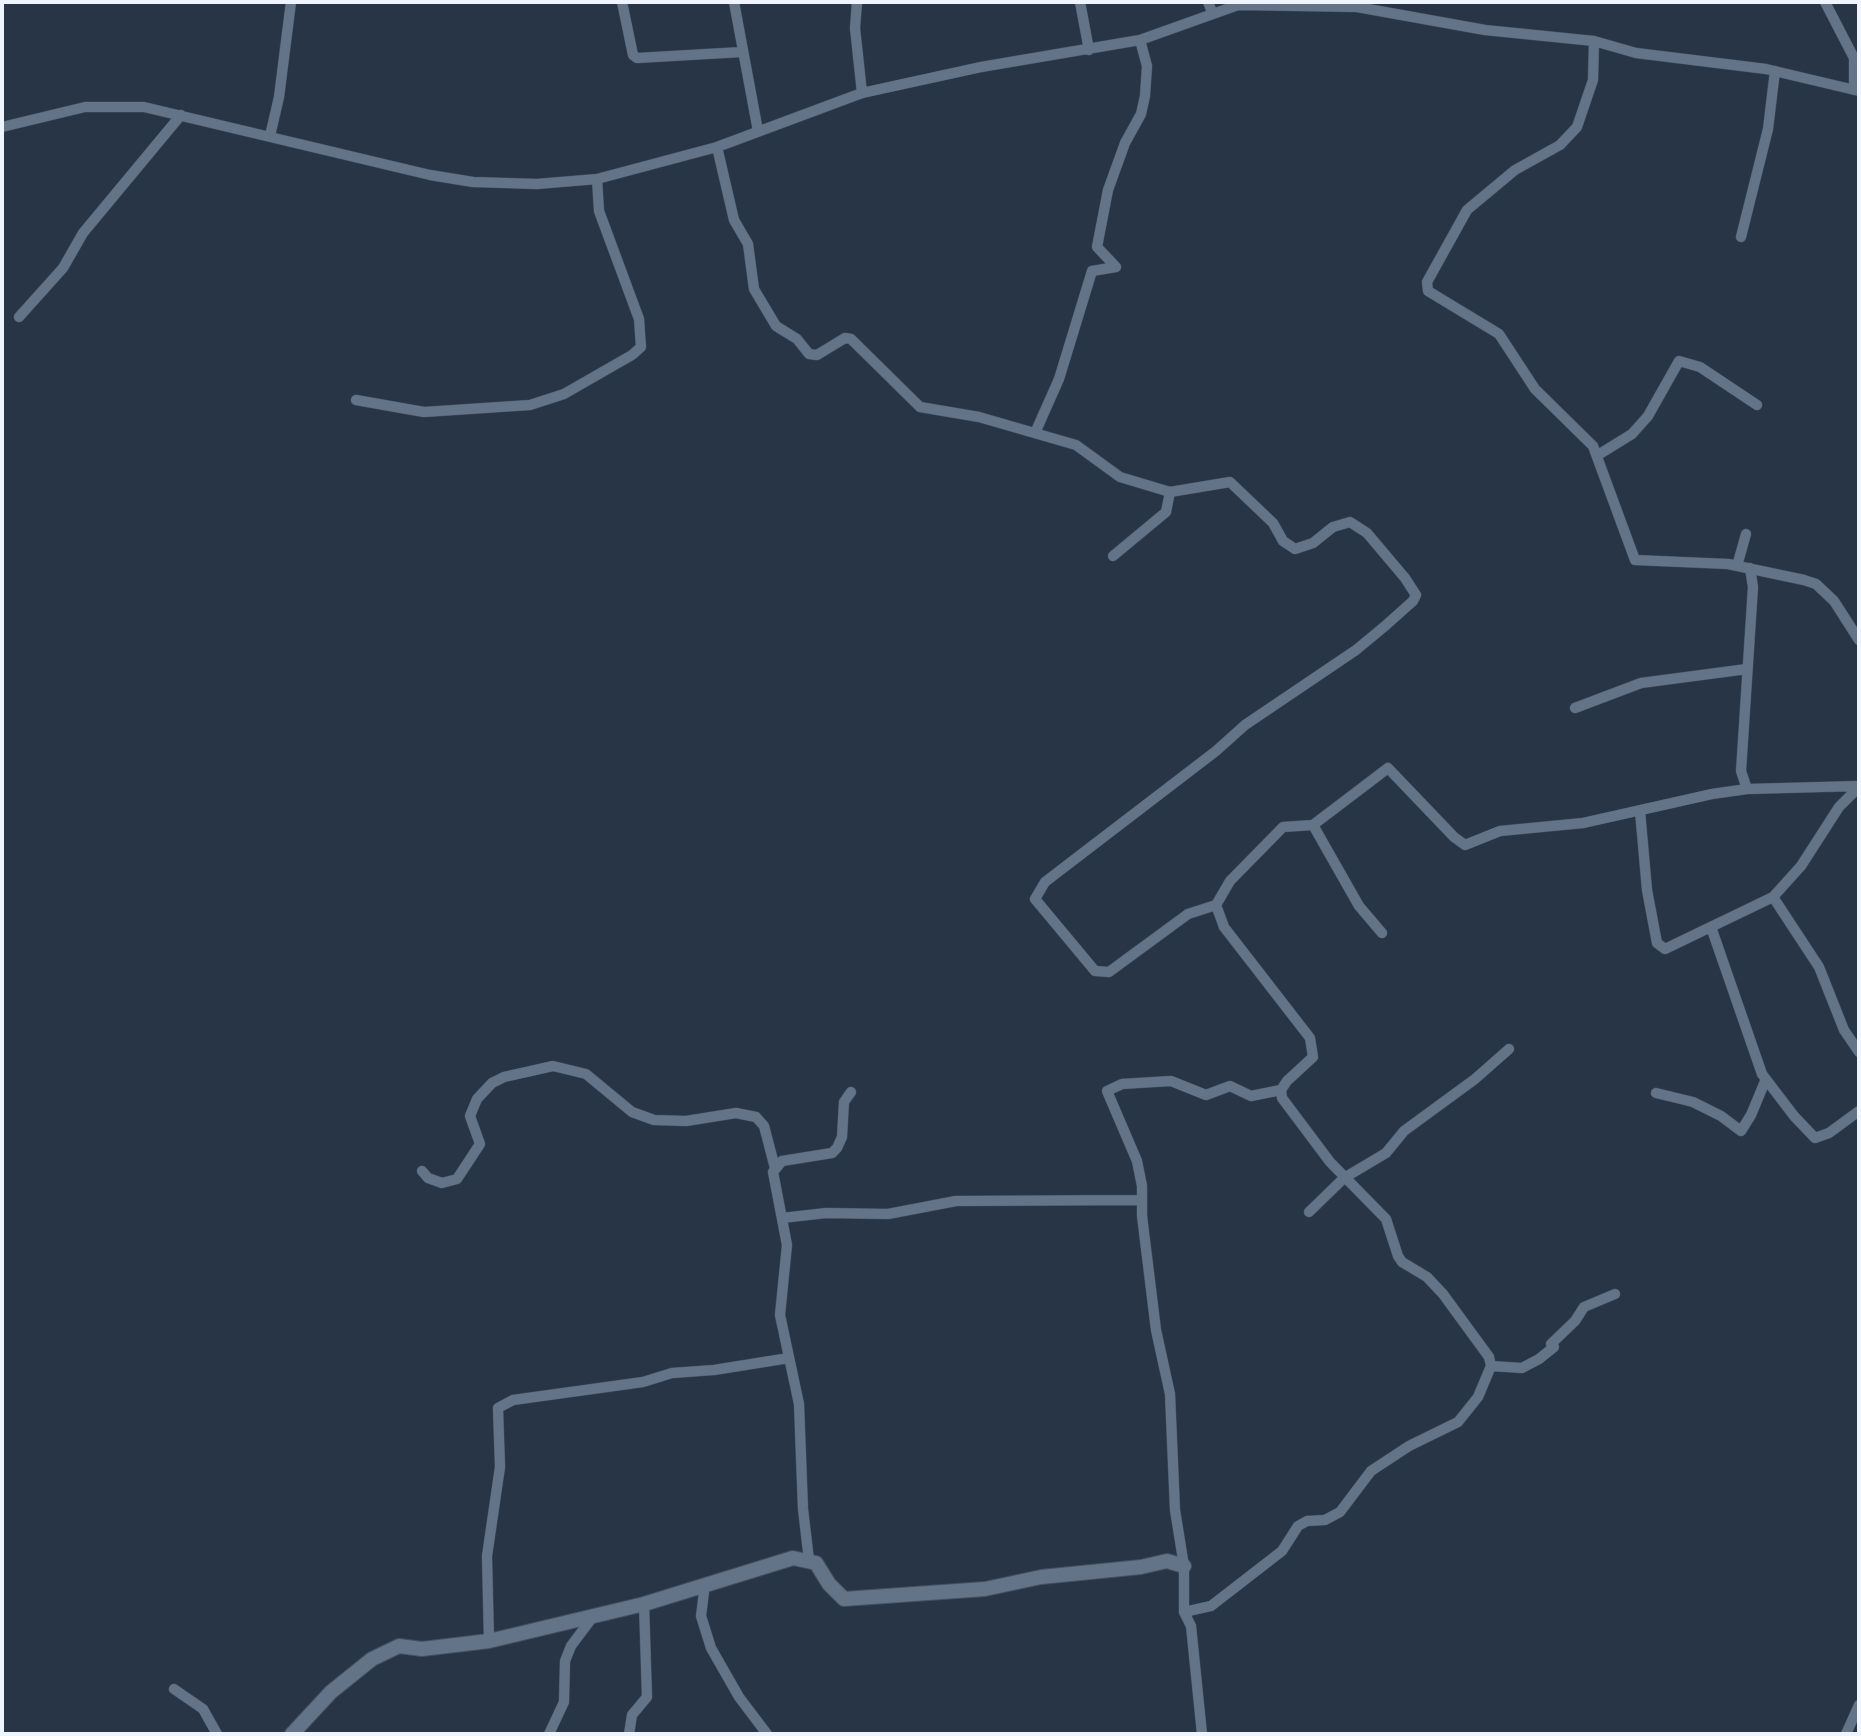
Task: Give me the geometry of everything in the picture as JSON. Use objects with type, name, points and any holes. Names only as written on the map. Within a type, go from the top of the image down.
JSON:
[{"type":"street","points":[[270,135],[279,97],[291,2]]},
{"type":"street","points":[[622,2],[633,55],[637,58],[742,52]]},
{"type":"street","points":[[734,2],[758,131]]},
{"type":"street","points":[[857,2],[855,29],[862,93]]},
{"type":"street","points":[[1080,2],[1089,50]]},
{"type":"street","points":[[2,127],[85,107],[144,107],[430,175],[473,182],[537,184],[597,179],[717,147],[862,93],[981,67],[1140,40],[1210,7],[1238,5],[1357,7],[1485,30],[1594,41],[1636,54],[1775,71],[1857,91],[1854,58],[1825,2]]},
{"type":"street","points":[[1035,433],[1059,379],[1092,271],[1108,190],[1125,143],[1141,114],[1147,66],[1140,40]]},
{"type":"street","points":[[1594,41],[1592,80],[1577,127],[1560,145],[1515,170],[1467,210],[1427,282],[1431,295],[1499,334],[1519,359],[1535,389],[1583,433],[1598,456],[1635,560],[1737,566],[1816,584],[1835,601],[1859,640]]},
{"type":"street","points":[[1741,237],[1768,129],[1775,71]]},
{"type":"street","points":[[19,317],[63,268],[83,233],[181,115]]},
{"type":"street","points":[[717,147],[733,220],[748,244],[754,289],[776,326],[797,340],[809,354],[817,355],[845,338],[851,340],[920,407],[969,415],[1076,445],[1120,477],[1170,492],[1230,482],[1273,523],[1283,541],[1295,549],[1313,543],[1333,527],[1350,522],[1367,533],[1392,559],[1416,595],[1413,601],[1356,650],[1277,701],[1045,882],[1035,899],[1095,971],[1109,972],[1188,914],[1216,905],[1230,881],[1283,827],[1313,825],[1388,768],[1454,837],[1465,845],[1500,831],[1583,823],[1689,797],[1747,789],[1859,787]]},
{"type":"street","points":[[356,400],[424,412],[530,405],[564,394],[632,355],[640,347],[639,319],[599,211],[597,179]]},
{"type":"street","points":[[1092,271],[1116,267],[1097,247]]},
{"type":"street","points":[[1598,456],[1632,434],[1648,416],[1679,361],[1700,367],[1757,405]]},
{"type":"street","points":[[1113,556],[1166,512],[1170,492]]},
{"type":"street","points":[[1737,566],[1746,534]]},
{"type":"street","points":[[1747,789],[1741,771],[1753,587],[1750,568]]},
{"type":"street","points":[[1575,708],[1641,683],[1747,669]]},
{"type":"street","points":[[1640,811],[1647,890],[1657,943],[1665,949],[1773,897],[1801,866],[1839,807],[1859,787]]},
{"type":"street","points":[[1313,825],[1359,906],[1382,933]]},
{"type":"street","points":[[1773,897],[1819,967],[1844,1030],[1859,1052]]},
{"type":"street","points":[[1202,1734],[1191,1626],[1184,1612],[1184,1566],[1175,1510],[1170,1394],[1159,1353],[1137,1161],[1108,1095],[1113,1087],[1171,1081],[1206,1095],[1230,1086],[1251,1096],[1281,1090],[1313,1057],[1310,1038],[1240,951],[1224,927],[1216,905]]},
{"type":"street","points":[[1711,927],[1725,960],[1744,1028],[1766,1079],[1815,1138],[1829,1133],[1859,1111]]},
{"type":"street","points":[[1309,1212],[1344,1178],[1386,1153],[1404,1131],[1475,1079],[1509,1049]]},
{"type":"street","points":[[422,1171],[429,1178],[442,1183],[457,1180],[480,1144],[470,1116],[477,1099],[492,1083],[504,1077],[553,1066],[586,1074],[632,1112],[654,1121],[686,1121],[736,1113],[756,1117],[764,1126],[775,1168],[787,1245],[780,1315],[799,1404],[803,1509],[809,1560]]},
{"type":"street","points":[[1656,1093],[1693,1102],[1721,1116],[1741,1131],[1766,1079]]},
{"type":"street","points":[[1184,1612],[1211,1606],[1282,1551],[1298,1526],[1307,1521],[1332,1517],[1340,1512],[1371,1471],[1409,1446],[1458,1422],[1478,1396],[1491,1366],[1489,1357],[1443,1294],[1427,1277],[1402,1262],[1386,1219],[1344,1178],[1289,1107],[1281,1090]]},
{"type":"street","points":[[775,1168],[782,1161],[831,1153],[837,1148],[842,1137],[844,1102],[850,1092]]},
{"type":"street","points":[[782,1218],[827,1213],[888,1214],[956,1201],[1142,1200]]},
{"type":"street","points":[[1491,1366],[1522,1368],[1539,1359],[1554,1346],[1551,1344],[1575,1321],[1584,1307],[1615,1294]]},
{"type":"street","points":[[489,1641],[487,1556],[500,1467],[498,1408],[513,1400],[643,1382],[672,1373],[714,1370],[789,1358]]},
{"type":"street","points":[[292,1734],[331,1692],[372,1659],[399,1646],[422,1649],[489,1641],[592,1618],[793,1558],[809,1560],[820,1567],[829,1584],[844,1598],[985,1589],[1041,1577],[1167,1562],[1184,1566]]},
{"type":"street","points":[[705,1584],[701,1616],[711,1648],[719,1666],[767,1734]]},
{"type":"street","points":[[629,1734],[632,1715],[647,1694],[644,1604]]},
{"type":"street","points":[[549,1734],[564,1702],[565,1661],[571,1646],[592,1618]]},
{"type":"street","points":[[174,1689],[203,1709],[217,1734]]},
{"type":"street","points":[[1846,1734],[1859,1706]]}]
